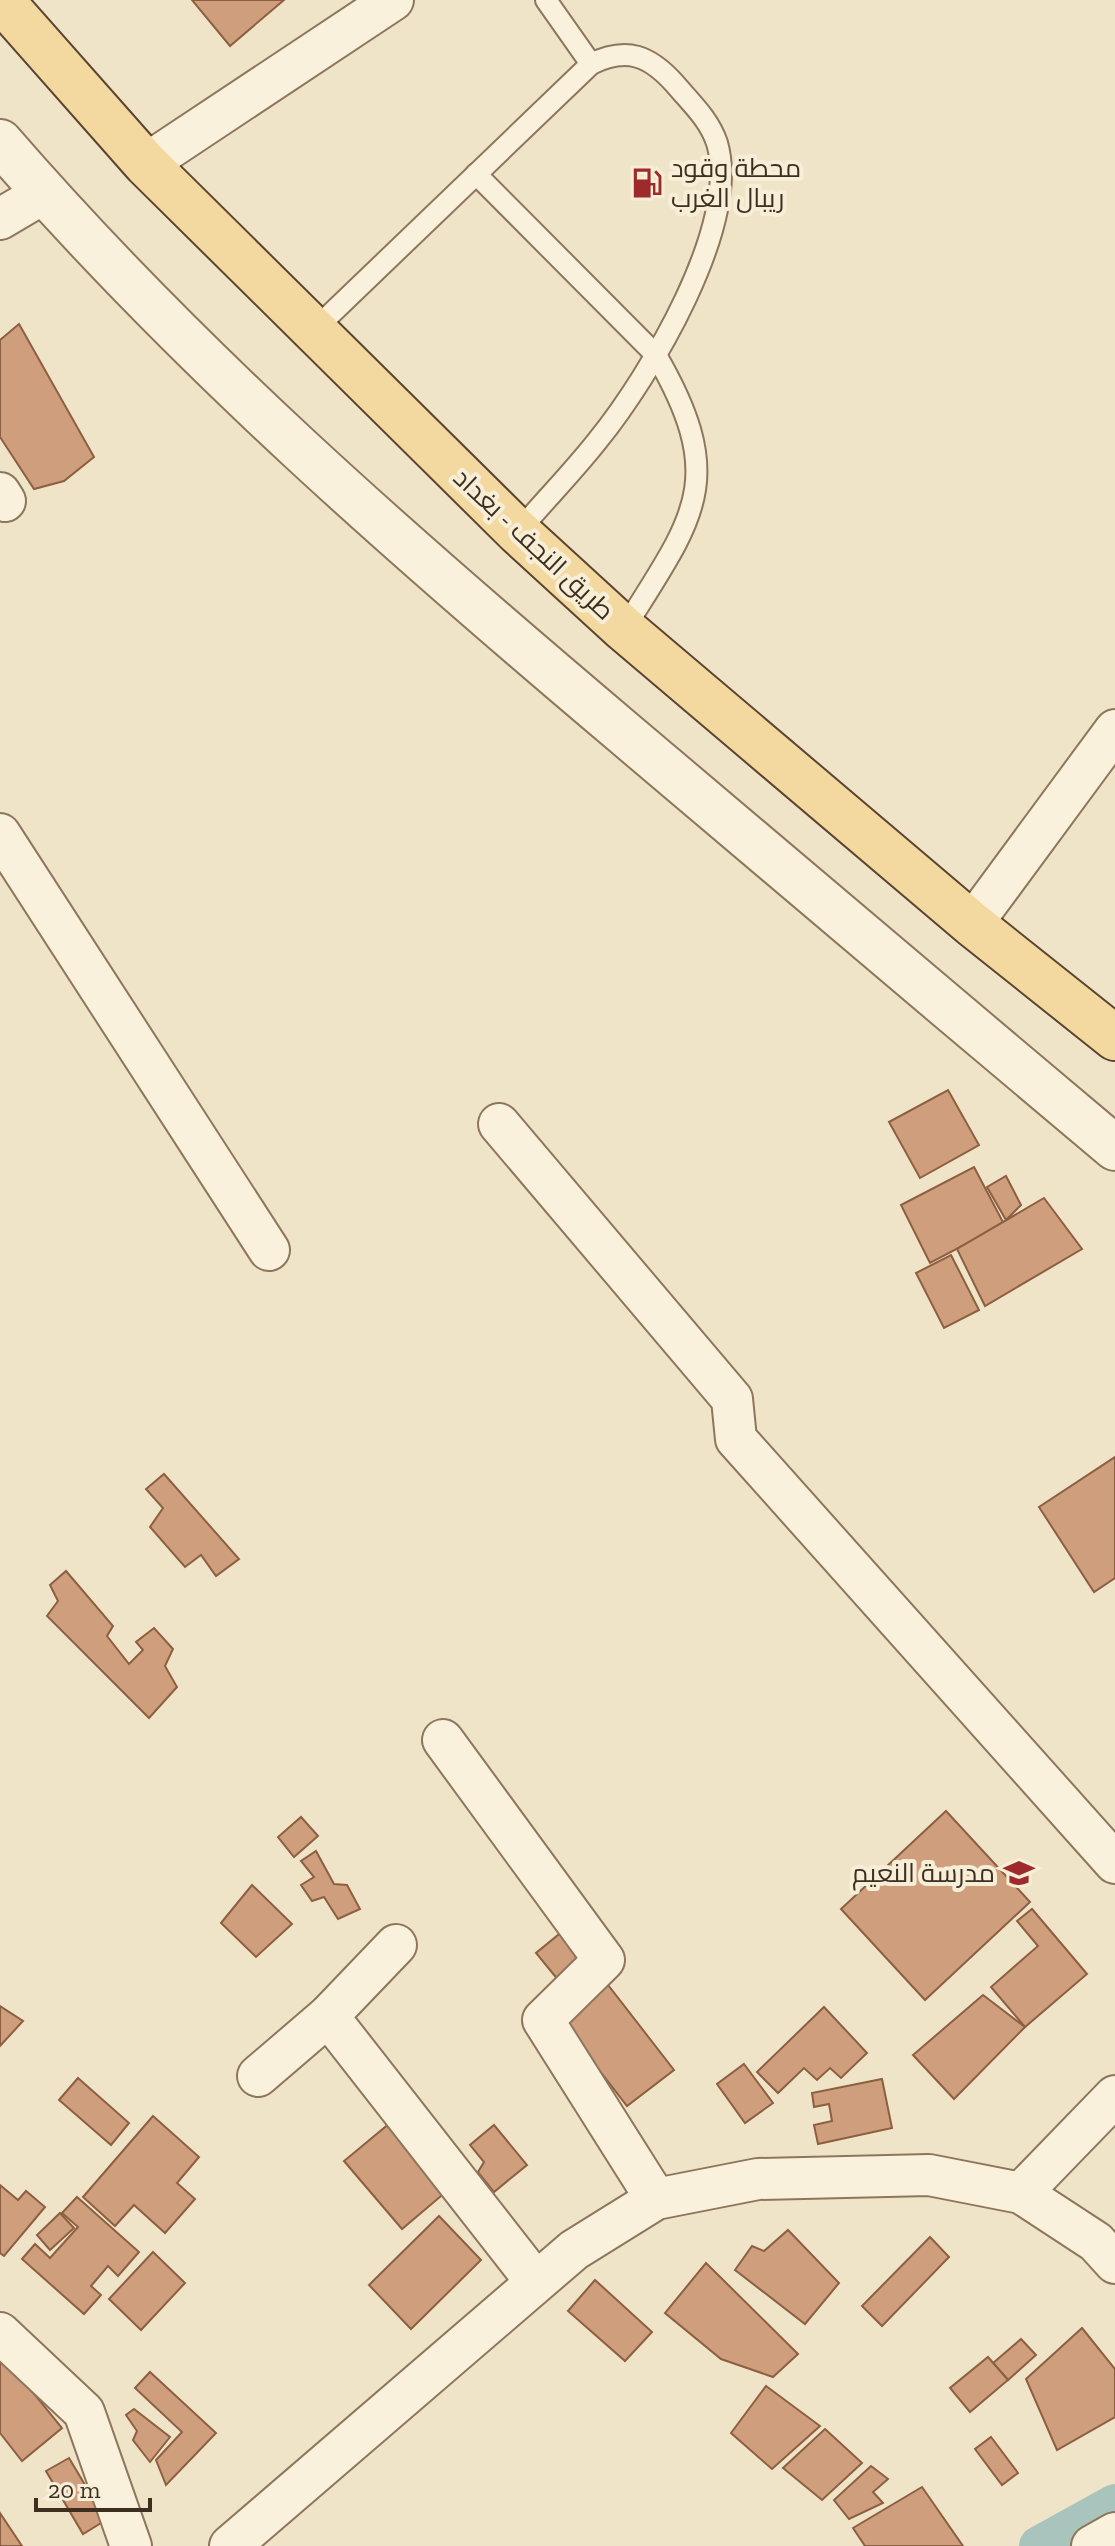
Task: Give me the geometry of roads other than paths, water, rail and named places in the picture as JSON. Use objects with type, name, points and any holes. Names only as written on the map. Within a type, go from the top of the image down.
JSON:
[{"type":"main road","name":"طريق النجف - بغداد","points":[[1,0],[146,164],[518,532],[624,629],[972,924],[1115,1038]]},
{"type":"street","points":[[146,164],[393,0]]},
{"type":"street","points":[[0,142],[44,193],[219,373],[402,544],[1115,1148]]},
{"type":"street","points":[[0,219],[44,193]]},
{"type":"street","points":[[972,924],[1115,730]]},
{"type":"street","points":[[0,834],[269,1250]]},
{"type":"street","points":[[499,1124],[732,1399],[736,1439],[1115,1863]]},
{"type":"street","points":[[443,1740],[604,1960],[543,2020],[656,2199]]},
{"type":"street","points":[[258,2076],[328,2016],[396,1945]]},
{"type":"street","points":[[328,2016],[536,2282]]},
{"type":"street","points":[[1021,2193],[1115,2096]]},
{"type":"street","points":[[230,2546],[574,2250],[656,2199],[758,2179],[929,2175],[1021,2193],[1096,2242],[1115,2263]]},
{"type":"street","points":[[0,2333],[84,2412],[131,2546]]},
{"type":"street","points":[[1092,2546],[1115,2533]]},
{"type":"lane","points":[[546,0],[591,64]]},
{"type":"lane","points":[[313,331],[591,64],[607,56],[625,53],[643,56],[658,66],[708,122],[717,144],[721,192],[716,217],[689,288],[656,355],[599,439],[518,532]]},
{"type":"lane","points":[[476,174],[656,355],[673,385],[693,436],[697,477],[685,532],[624,629]]},
{"type":"waterway","points":[[1039,2546],[1115,2504]]},
{"type":"place","name":"محطة وقود ريبال الغرب","points":[[647,183]]},
{"type":"place","name":"مدرسة النعيم","points":[[1019,1873]]}]
